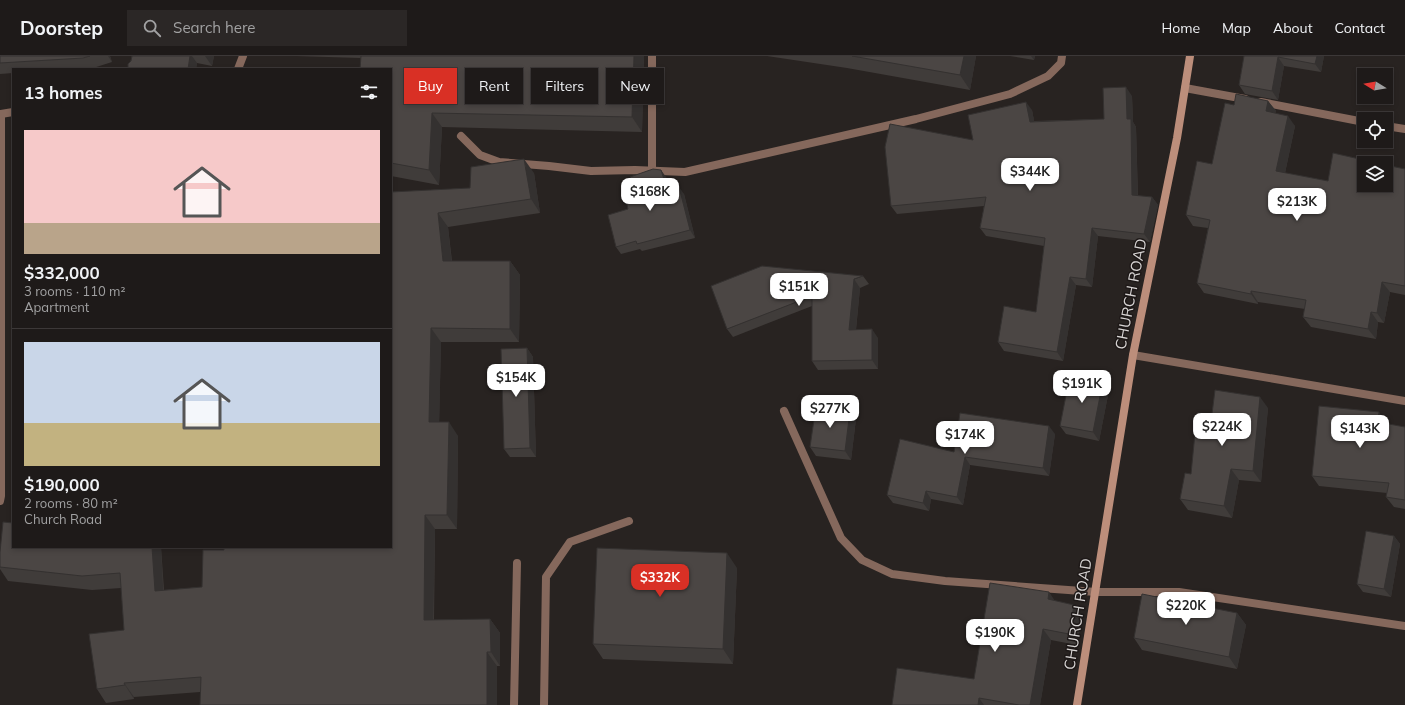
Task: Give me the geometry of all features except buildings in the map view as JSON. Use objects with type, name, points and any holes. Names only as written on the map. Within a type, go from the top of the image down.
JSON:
[{"type":"street","points":[[238,68],[243,56]]},
{"type":"street","points":[[652,56],[652,171]]},
{"type":"street","points":[[460,136],[480,155],[499,162],[591,171],[686,172],[916,119],[1010,94],[1048,76],[1061,63],[1062,56]]},
{"type":"street","name":"CHURCH ROAD","points":[[1077,705],[1133,356],[1176,146],[1190,56]]},
{"type":"street","points":[[1185,88],[1357,121]]},
{"type":"street","points":[[0,501],[1,114],[12,112]]},
{"type":"street","points":[[1393,127],[1405,129]]},
{"type":"street","points":[[1133,356],[1405,401]]},
{"type":"street","points":[[784,411],[840,538],[862,560],[892,574],[945,581],[1096,592],[1179,592],[1405,626]]},
{"type":"street","points":[[544,705],[546,577],[570,542],[629,521]]},
{"type":"street","points":[[514,705],[517,563]]}]
